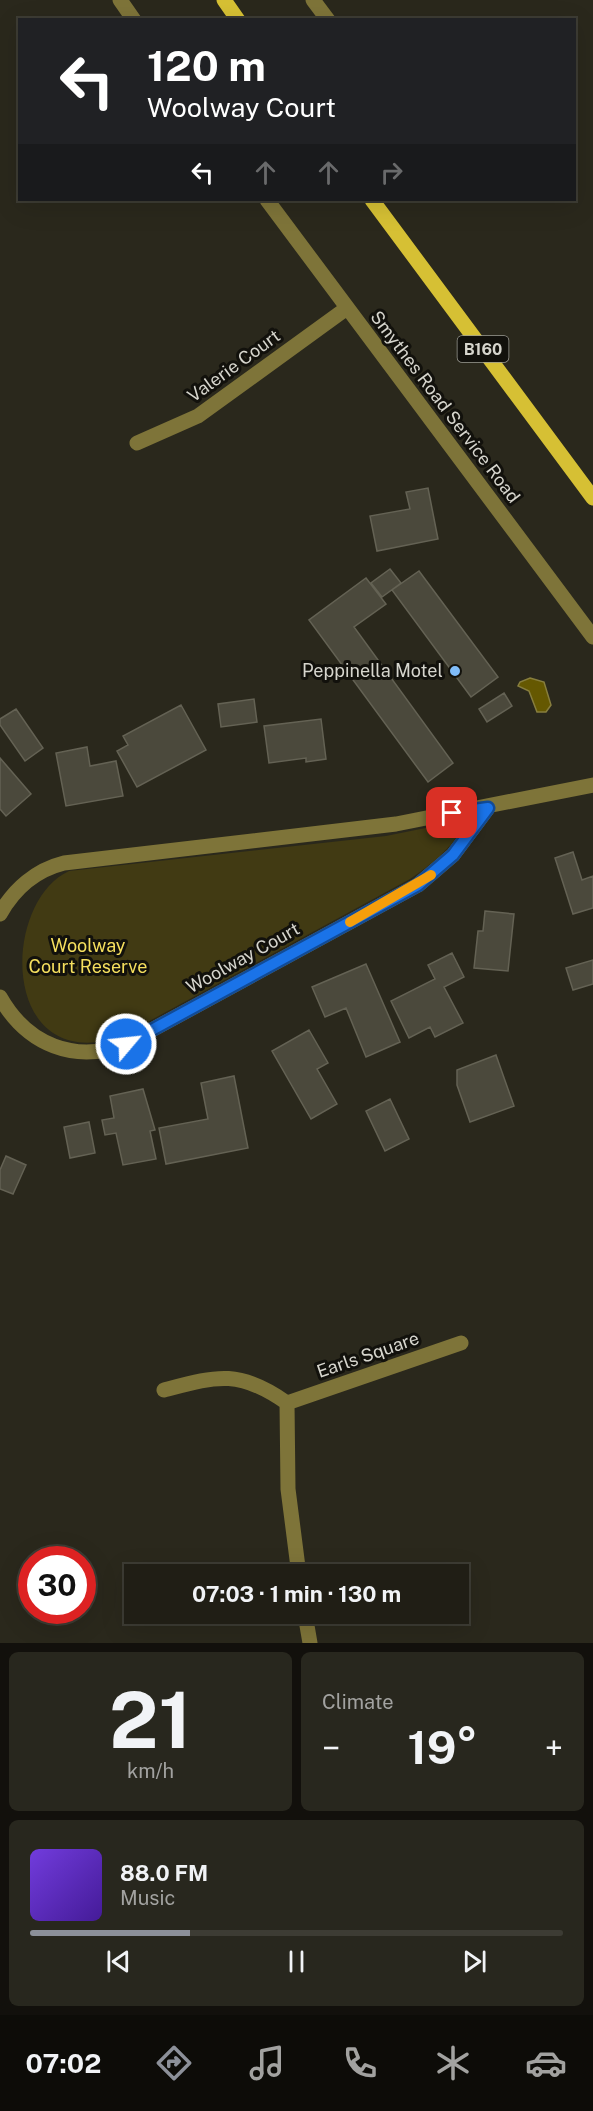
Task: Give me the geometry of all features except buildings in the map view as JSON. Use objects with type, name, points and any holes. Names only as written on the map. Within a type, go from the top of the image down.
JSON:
[{"type":"main road","points":[[224,0],[237,18]]},
{"type":"main road","name":"B160","points":[[373,201],[593,498]]},
{"type":"street","points":[[120,0],[133,18]]},
{"type":"street","points":[[313,0],[326,18]]},
{"type":"street","name":"Smythes Road Service Road","points":[[268,201],[593,637]]},
{"type":"street","name":"Valerie Court","points":[[137,443],[208,410],[347,308]]},
{"type":"street","points":[[0,914],[11,897],[32,877],[43,870],[64,863],[379,827],[488,808],[593,785]]},
{"type":"street","name":"Woolway Court","points":[[0,997],[26,1031],[54,1047],[93,1053],[126,1044],[418,885],[453,855],[488,808]]},
{"type":"street","name":"Earls Square","points":[[286,1402],[461,1343]]},
{"type":"street","points":[[164,1390],[205,1379],[226,1377],[265,1388],[286,1402],[288,1489],[298,1564]]},
{"type":"street","points":[[307,1624],[310,1643]]},
{"type":"green space","name":"Woolway Court Reserve","points":[[455,822],[461,825],[448,848],[410,879],[120,1037],[81,1042],[52,1032],[33,1010],[24,981],[23,948],[31,916],[46,889],[69,871],[386,836]]},
{"type":"shaded area","points":[[530,678],[544,682],[551,705],[546,712],[537,712],[529,691],[518,686],[520,682]]},
{"type":"slow traffic","points":[[350,922],[410,890],[431,875]]},
{"type":"place","name":"Peppinella Motel","points":[[455,671]]},
{"type":"route","points":[[126,1044],[418,885],[453,855],[488,808],[452,813]]}]
